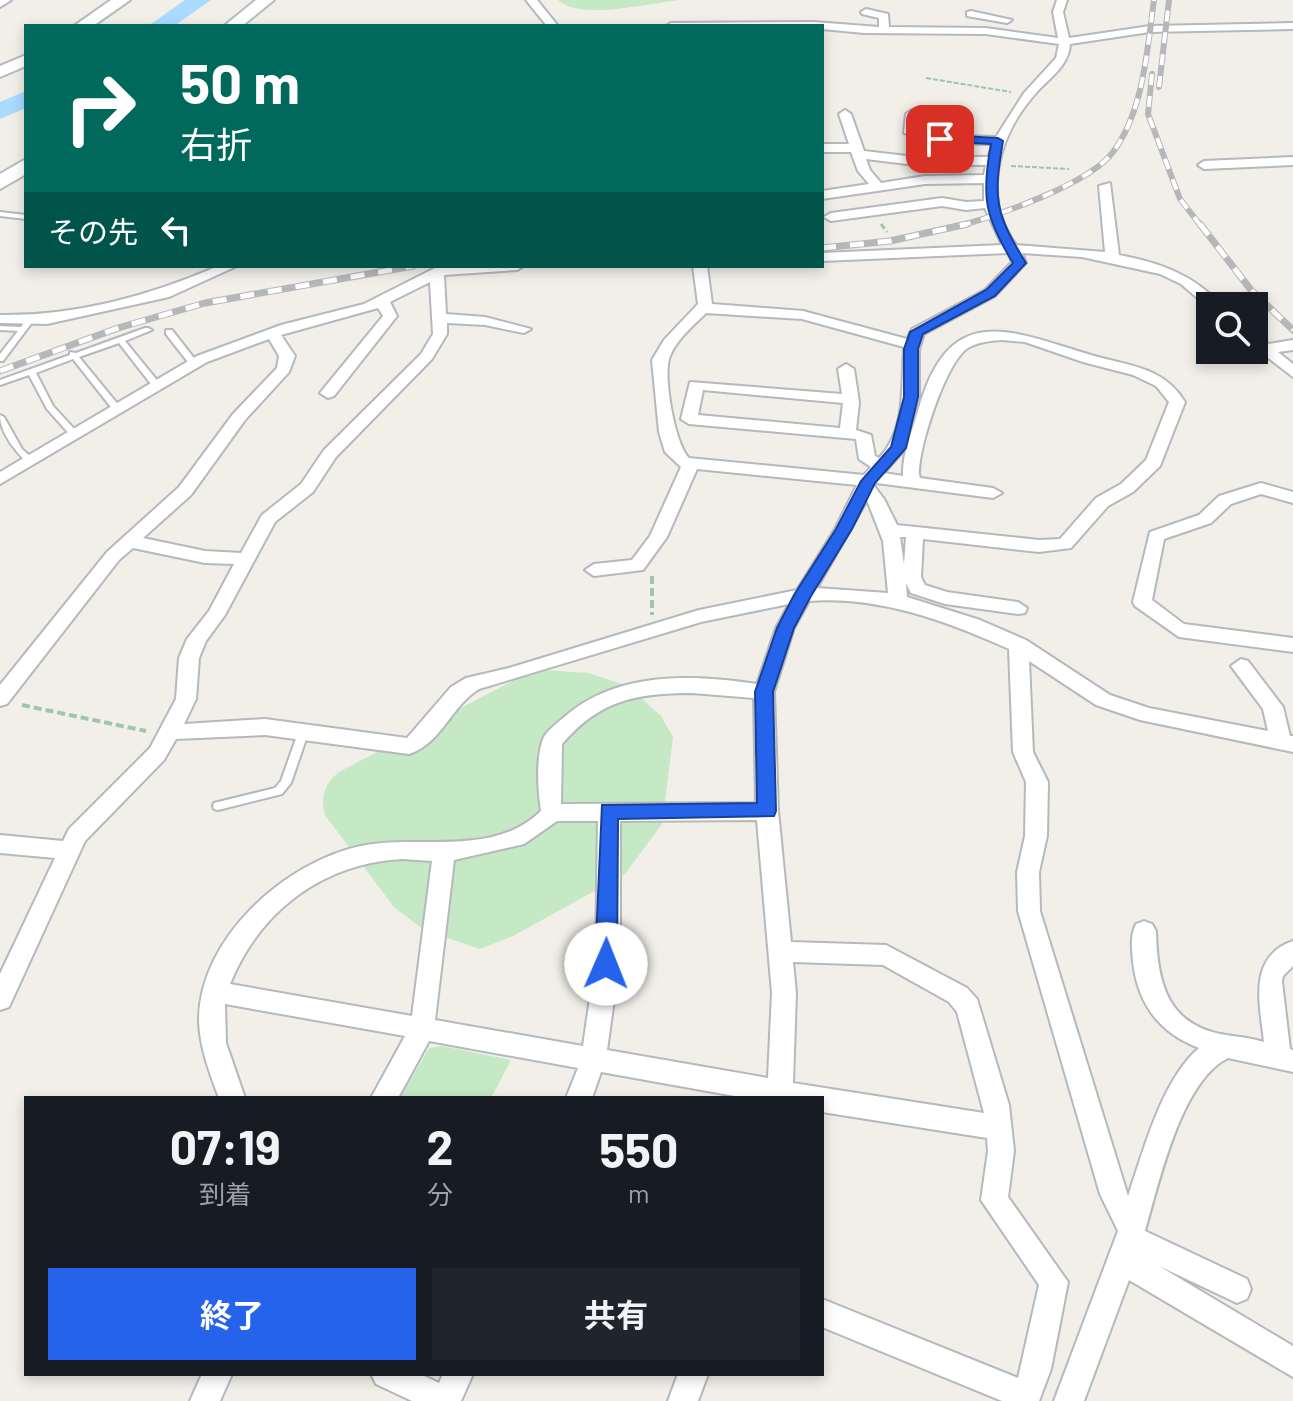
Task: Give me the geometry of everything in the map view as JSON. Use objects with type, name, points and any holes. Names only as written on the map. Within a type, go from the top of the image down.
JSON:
[{"type":"street","points":[[0,4],[6,0]]},
{"type":"street","points":[[85,24],[122,0]]},
{"type":"street","points":[[235,24],[266,0]]},
{"type":"street","points":[[531,0],[551,24]]},
{"type":"street","points":[[218,992],[781,1096],[784,993],[767,811],[764,692],[785,628],[803,595],[872,478],[898,448],[911,397],[912,345],[917,332],[925,325],[990,293],[1019,263],[997,226],[992,204],[993,162],[998,141],[1028,95],[1064,56],[1065,42],[1057,13],[1062,0]]},
{"type":"street","points":[[866,12],[884,16],[884,30]]},
{"type":"street","points":[[971,14],[1018,21],[1021,23],[1013,33]]},
{"type":"street","points":[[824,26],[1013,33],[1065,42],[1150,29],[1293,26]]},
{"type":"street","points":[[0,72],[24,61]]},
{"type":"street","points":[[845,114],[864,171],[878,187]]},
{"type":"street","points":[[912,114],[908,130],[940,139],[998,141]]},
{"type":"street","points":[[824,148],[907,160],[993,162]]},
{"type":"street","points":[[1204,165],[1293,161]]},
{"type":"street","points":[[0,183],[24,166]]},
{"type":"street","points":[[824,195],[949,178],[991,179]]},
{"type":"street","points":[[1105,186],[1112,258]]},
{"type":"street","points":[[831,217],[942,202],[966,206],[992,204]]},
{"type":"street","points":[[824,257],[1010,250],[1112,258],[1168,271],[1196,292]]},
{"type":"street","points":[[0,319],[25,325],[169,293],[225,268]]},
{"type":"street","points":[[1,478],[194,364],[273,334],[382,301],[440,270],[478,268]]},
{"type":"street","points":[[700,268],[705,294],[702,308],[669,343],[660,360],[667,432],[673,452],[684,463],[872,478],[993,493]]},
{"type":"street","points":[[0,999],[77,835],[157,754],[169,734],[186,699],[189,658],[197,639],[216,615],[268,519],[307,488],[330,454],[361,427],[427,356],[440,334],[440,270]]},
{"type":"street","points":[[328,393],[390,316],[382,301]]},
{"type":"street","points":[[702,308],[803,315],[912,345]]},
{"type":"street","points":[[440,318],[485,321],[524,329]]},
{"type":"street","points":[[889,530],[1039,546],[1065,544],[1102,502],[1127,488],[1154,462],[1177,402],[1172,390],[1158,380],[1085,358],[1029,336],[1006,333],[980,338],[960,346],[931,392],[921,436],[908,466],[912,482]]},
{"type":"street","points":[[5,698],[64,615],[128,541],[185,491],[239,417],[284,369],[287,356],[273,334]]},
{"type":"street","points":[[1268,344],[1293,345]]},
{"type":"street","points":[[1268,351],[1293,372]]},
{"type":"street","points":[[846,369],[850,399],[848,433]]},
{"type":"street","points":[[850,399],[696,385],[689,419],[863,435],[872,478],[889,530],[898,601]]},
{"type":"street","points":[[594,570],[637,566],[680,494],[691,464]]},
{"type":"street","points":[[1293,498],[1261,488],[1225,500],[1205,519],[1156,536],[1142,602],[1179,630],[1293,645]]},
{"type":"street","points":[[915,532],[912,577],[918,589],[945,598],[1018,608]]},
{"type":"street","points":[[128,541],[205,557],[247,559]]},
{"type":"street","points":[[169,734],[248,726],[409,746],[420,740],[458,692],[473,683],[510,675],[699,616],[803,595],[833,593],[898,601],[1019,645],[1103,700],[1147,715],[1287,743]]},
{"type":"street","points":[[1019,645],[1023,752],[1037,782],[1036,836],[1028,872],[1029,911],[1127,1243],[1293,1362]]},
{"type":"street","points":[[1241,666],[1273,707],[1287,743]]},
{"type":"street","points":[[231,1096],[218,1059],[212,1009],[229,959],[245,933],[301,880],[334,863],[370,854],[421,850],[444,853],[518,838],[540,829],[552,813],[549,795],[552,742],[572,721],[619,693],[641,688],[764,692]]},
{"type":"street","points":[[580,1096],[596,1060],[605,995],[609,811]]},
{"type":"street","points":[[552,813],[767,811]]},
{"type":"street","points":[[0,844],[69,850]]},
{"type":"street","points":[[385,1096],[422,1030],[444,853]]},
{"type":"street","points":[[1144,931],[1146,984],[1162,1016],[1202,1039],[1286,1059],[1270,982],[1272,971],[1293,951]]},
{"type":"street","points":[[780,952],[886,955],[958,995],[968,1007],[996,1105],[1001,1151],[994,1200],[1054,1282],[1036,1369],[1025,1398],[824,1314]]},
{"type":"street","points":[[1069,1401],[1127,1243],[1141,1189],[1182,1089],[1211,1052],[1224,1046]]},
{"type":"street","points":[[824,1100],[999,1128]]},
{"type":"street","points":[[1127,1243],[1237,1289]]},
{"type":"street","points":[[205,1401],[216,1376]]},
{"type":"street","points":[[390,1376],[446,1401],[457,1376]]},
{"type":"street","points":[[683,1401],[692,1376]]},
{"type":"lane","points":[[0,214],[24,217]]},
{"type":"lane","points":[[0,328],[25,325]]},
{"type":"lane","points":[[0,355],[25,325]]},
{"type":"lane","points":[[0,383],[73,354],[148,330]]},
{"type":"lane","points":[[169,332],[194,364]]},
{"type":"lane","points":[[120,339],[157,386]]},
{"type":"lane","points":[[73,354],[117,409]]},
{"type":"lane","points":[[31,371],[50,407],[75,435]]},
{"type":"lane","points":[[0,417],[19,450],[30,461]]},
{"type":"lane","points":[[218,806],[278,791],[286,783],[303,733]]},
{"type":"path","points":[[926,78],[1028,95]]},
{"type":"path","points":[[993,162],[1069,169]]},
{"type":"path","points":[[644,558],[653,565],[652,630]]},
{"type":"path","points":[[5,698],[169,734]]},
{"type":"green space","points":[[558,0],[679,0],[598,10],[568,6]]},
{"type":"green space","points":[[544,670],[588,673],[628,686],[661,716],[673,737],[662,824],[625,874],[513,936],[480,949],[424,930],[394,907],[325,815],[323,803],[327,786],[339,772],[524,675]]},
{"type":"green space","points":[[442,1046],[511,1060],[492,1096],[401,1096],[429,1048]]},
{"type":"waterway","points":[[162,24],[200,0]]},
{"type":"waterway","points":[[0,112],[24,99]]},
{"type":"railway","points":[[964,225],[1065,187],[1085,176],[1113,152],[1132,118],[1138,99],[1154,0]]},
{"type":"railway","points":[[1159,87],[1169,0]]},
{"type":"railway","points":[[1152,74],[1148,114],[1180,199],[1201,226]]},
{"type":"railway","points":[[1200,224],[1251,290],[1293,330]]},
{"type":"railway","points":[[824,248],[890,241],[964,225]]},
{"type":"railway","points":[[960,226],[964,225]]},
{"type":"railway","points":[[0,371],[118,328],[205,303],[402,268]]},
{"type":"route","points":[[606,964],[609,811],[767,811],[762,728],[764,692],[785,628],[803,595],[844,529],[868,481],[898,448],[911,397],[911,349],[917,332],[925,325],[957,312],[990,293],[1019,263],[997,226],[992,208],[991,179],[994,149],[998,141],[940,139]]}]
